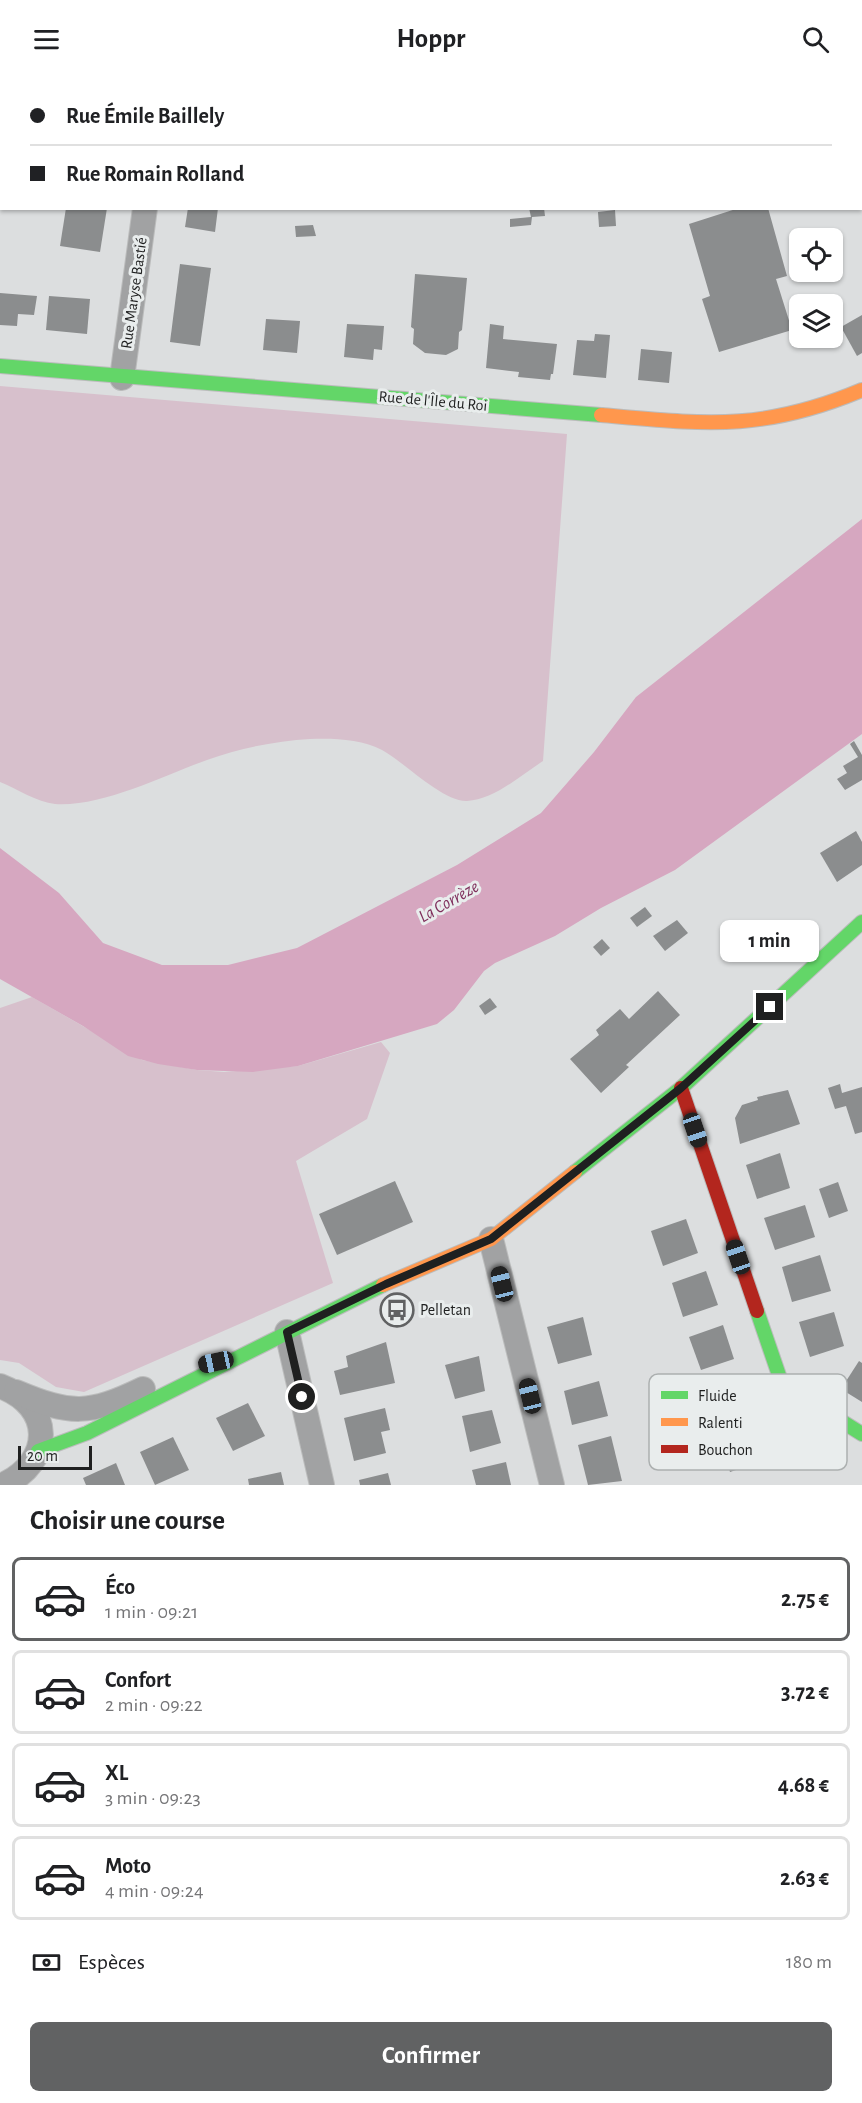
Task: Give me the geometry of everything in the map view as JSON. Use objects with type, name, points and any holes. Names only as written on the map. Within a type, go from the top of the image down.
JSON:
[{"type":"street","name":"Rue Maryse Bastié","points":[[122,378],[145,210]]},
{"type":"street","name":"Rue de l'Île du Roi","points":[[0,366],[122,378],[710,424],[759,423],[780,419],[804,413],[862,390]]},
{"type":"street","points":[[38,1451],[87,1433],[144,1406],[232,1358],[386,1284],[491,1239],[681,1088],[859,933]]},
{"type":"street","points":[[681,1088],[779,1374]]},
{"type":"street","points":[[491,1239],[552,1485]]},
{"type":"street","points":[[287,1332],[322,1485]]},
{"type":"street","points":[[8,1389],[53,1407],[81,1411],[125,1398],[198,1365],[232,1358]]},
{"type":"street","points":[[3,1485],[21,1477],[34,1462],[38,1451],[39,1424],[30,1405],[8,1389]]},
{"type":"street","points":[[847,1425],[862,1434]]},
{"type":"shaded area","points":[[0,386],[567,434],[543,761],[497,792],[477,800],[467,801],[457,800],[435,788],[374,746],[356,741],[328,739],[284,741],[245,749],[207,760],[112,796],[73,804],[48,803],[0,782]]},
{"type":"shaded area","points":[[32,997],[142,1060],[197,1070],[224,1072],[298,1066],[381,1042],[390,1053],[367,1119],[296,1161],[333,1283],[84,1392],[56,1387],[19,1363],[0,1360],[0,1008]]},
{"type":"water","name":"La Corrèze","points":[[862,519],[862,734],[675,870],[601,908],[555,936],[495,963],[484,971],[454,1010],[437,1024],[298,1066],[253,1072],[197,1070],[158,1064],[128,1056],[83,1026],[0,979],[0,848],[59,893],[103,943],[162,965],[228,965],[297,948],[457,865],[541,813],[594,752],[636,697]]},
{"type":"building","points":[[66,210],[107,210],[100,252],[60,246]]},
{"type":"building","points":[[188,210],[218,210],[215,232],[185,227]]},
{"type":"building","points":[[529,210],[544,210],[545,216],[532,217],[531,225],[510,227],[510,219],[531,217]]},
{"type":"building","points":[[615,210],[616,226],[599,227],[598,212]]},
{"type":"building","points":[[733,210],[769,210],[787,276],[776,279],[789,320],[789,331],[719,352],[702,299],[710,296],[689,224]]},
{"type":"building","points":[[313,225],[316,236],[296,237],[295,226]]},
{"type":"building","points":[[180,264],[211,268],[200,346],[170,342]]},
{"type":"building","points":[[415,274],[467,278],[458,349],[446,355],[425,353],[413,344],[414,329],[411,327]]},
{"type":"building","points":[[0,293],[37,296],[34,315],[18,314],[17,326],[0,325]]},
{"type":"building","points":[[49,296],[90,299],[87,334],[46,330]]},
{"type":"building","points":[[862,315],[862,353],[857,356],[843,331],[843,326]]},
{"type":"building","points":[[266,319],[300,321],[297,353],[263,350]]},
{"type":"building","points":[[347,324],[384,326],[382,350],[374,349],[373,360],[344,357]]},
{"type":"building","points":[[490,324],[504,326],[503,339],[557,344],[550,380],[518,377],[519,372],[486,368]]},
{"type":"building","points":[[595,334],[610,335],[606,378],[573,375],[577,340],[594,341]]},
{"type":"building","points":[[641,349],[672,352],[669,383],[638,380]]},
{"type":"building","points":[[854,741],[862,755],[862,780],[845,790],[837,779],[847,773],[843,766],[858,757],[850,744]]},
{"type":"building","points":[[856,831],[862,842],[862,865],[837,882],[820,853]]},
{"type":"building","points":[[645,907],[652,916],[637,927],[630,918]]},
{"type":"building","points":[[677,920],[688,933],[665,951],[653,936]]},
{"type":"building","points":[[602,939],[610,948],[601,956],[593,947]]},
{"type":"building","points":[[658,991],[680,1015],[626,1065],[629,1067],[601,1093],[570,1059],[599,1035],[596,1030],[620,1009],[629,1019]]},
{"type":"building","points":[[490,998],[497,1007],[485,1015],[479,1006]]},
{"type":"building","points":[[840,1084],[842,1093],[862,1087],[862,1132],[855,1134],[846,1106],[835,1109],[828,1088]]},
{"type":"building","points":[[788,1090],[800,1124],[740,1144],[735,1118],[742,1105],[758,1100],[757,1097]]},
{"type":"building","points":[[780,1153],[790,1188],[757,1199],[746,1165]]},
{"type":"building","points":[[395,1181],[413,1222],[337,1255],[319,1214]]},
{"type":"building","points":[[838,1182],[848,1211],[829,1218],[819,1189]]},
{"type":"building","points":[[805,1205],[815,1237],[775,1250],[764,1218]]},
{"type":"building","points":[[686,1219],[698,1253],[663,1266],[651,1231]]},
{"type":"building","points":[[820,1255],[831,1291],[792,1302],[782,1267]]},
{"type":"building","points":[[706,1271],[718,1305],[683,1317],[672,1283]]},
{"type":"building","points":[[834,1312],[844,1346],[810,1357],[799,1322]]},
{"type":"building","points":[[583,1317],[592,1355],[558,1364],[547,1327]]},
{"type":"building","points":[[723,1325],[734,1359],[701,1370],[689,1337]]},
{"type":"building","points":[[386,1342],[395,1383],[340,1395],[334,1371],[348,1367],[346,1356]]},
{"type":"building","points":[[479,1356],[485,1391],[455,1399],[445,1365]]},
{"type":"building","points":[[859,1361],[862,1363],[862,1402],[847,1393],[847,1380]]},
{"type":"building","points":[[599,1381],[608,1416],[572,1425],[564,1391]]},
{"type":"building","points":[[248,1403],[265,1436],[233,1451],[216,1418]]},
{"type":"building","points":[[385,1408],[390,1430],[381,1432],[386,1453],[354,1461],[344,1418]]},
{"type":"building","points":[[492,1410],[501,1443],[470,1452],[462,1416]]},
{"type":"building","points":[[611,1436],[622,1481],[588,1485],[578,1445]]},
{"type":"building","points":[[173,1437],[189,1470],[155,1485],[140,1452]]},
{"type":"building","points":[[506,1462],[511,1485],[476,1485],[472,1470]]},
{"type":"building","points":[[116,1463],[125,1485],[86,1485],[83,1478]]},
{"type":"building","points":[[281,1472],[284,1485],[249,1485],[248,1479]]},
{"type":"building","points":[[388,1473],[391,1485],[360,1485],[359,1480]]},
{"type":"traffic: fast","points":[[0,366],[601,415]]},
{"type":"traffic: fast","points":[[575,1172],[681,1088],[862,922]]},
{"type":"traffic: fast","points":[[38,1451],[87,1433],[383,1285]]},
{"type":"traffic: fast","points":[[757,1311],[779,1374]]},
{"type":"traffic: fast","points":[[847,1425],[862,1434]]},
{"type":"traffic: slow","points":[[601,415],[672,421],[733,422],[794,413],[862,390]]},
{"type":"traffic: slow","points":[[383,1285],[491,1239],[575,1172]]},
{"type":"traffic: jam","points":[[681,1088],[757,1311]]},
{"type":"place","name":"Pelletan","points":[[397,1310]]},
{"type":"route","points":[[302,1397],[287,1332],[386,1284],[491,1239],[681,1088],[770,1007]]}]
